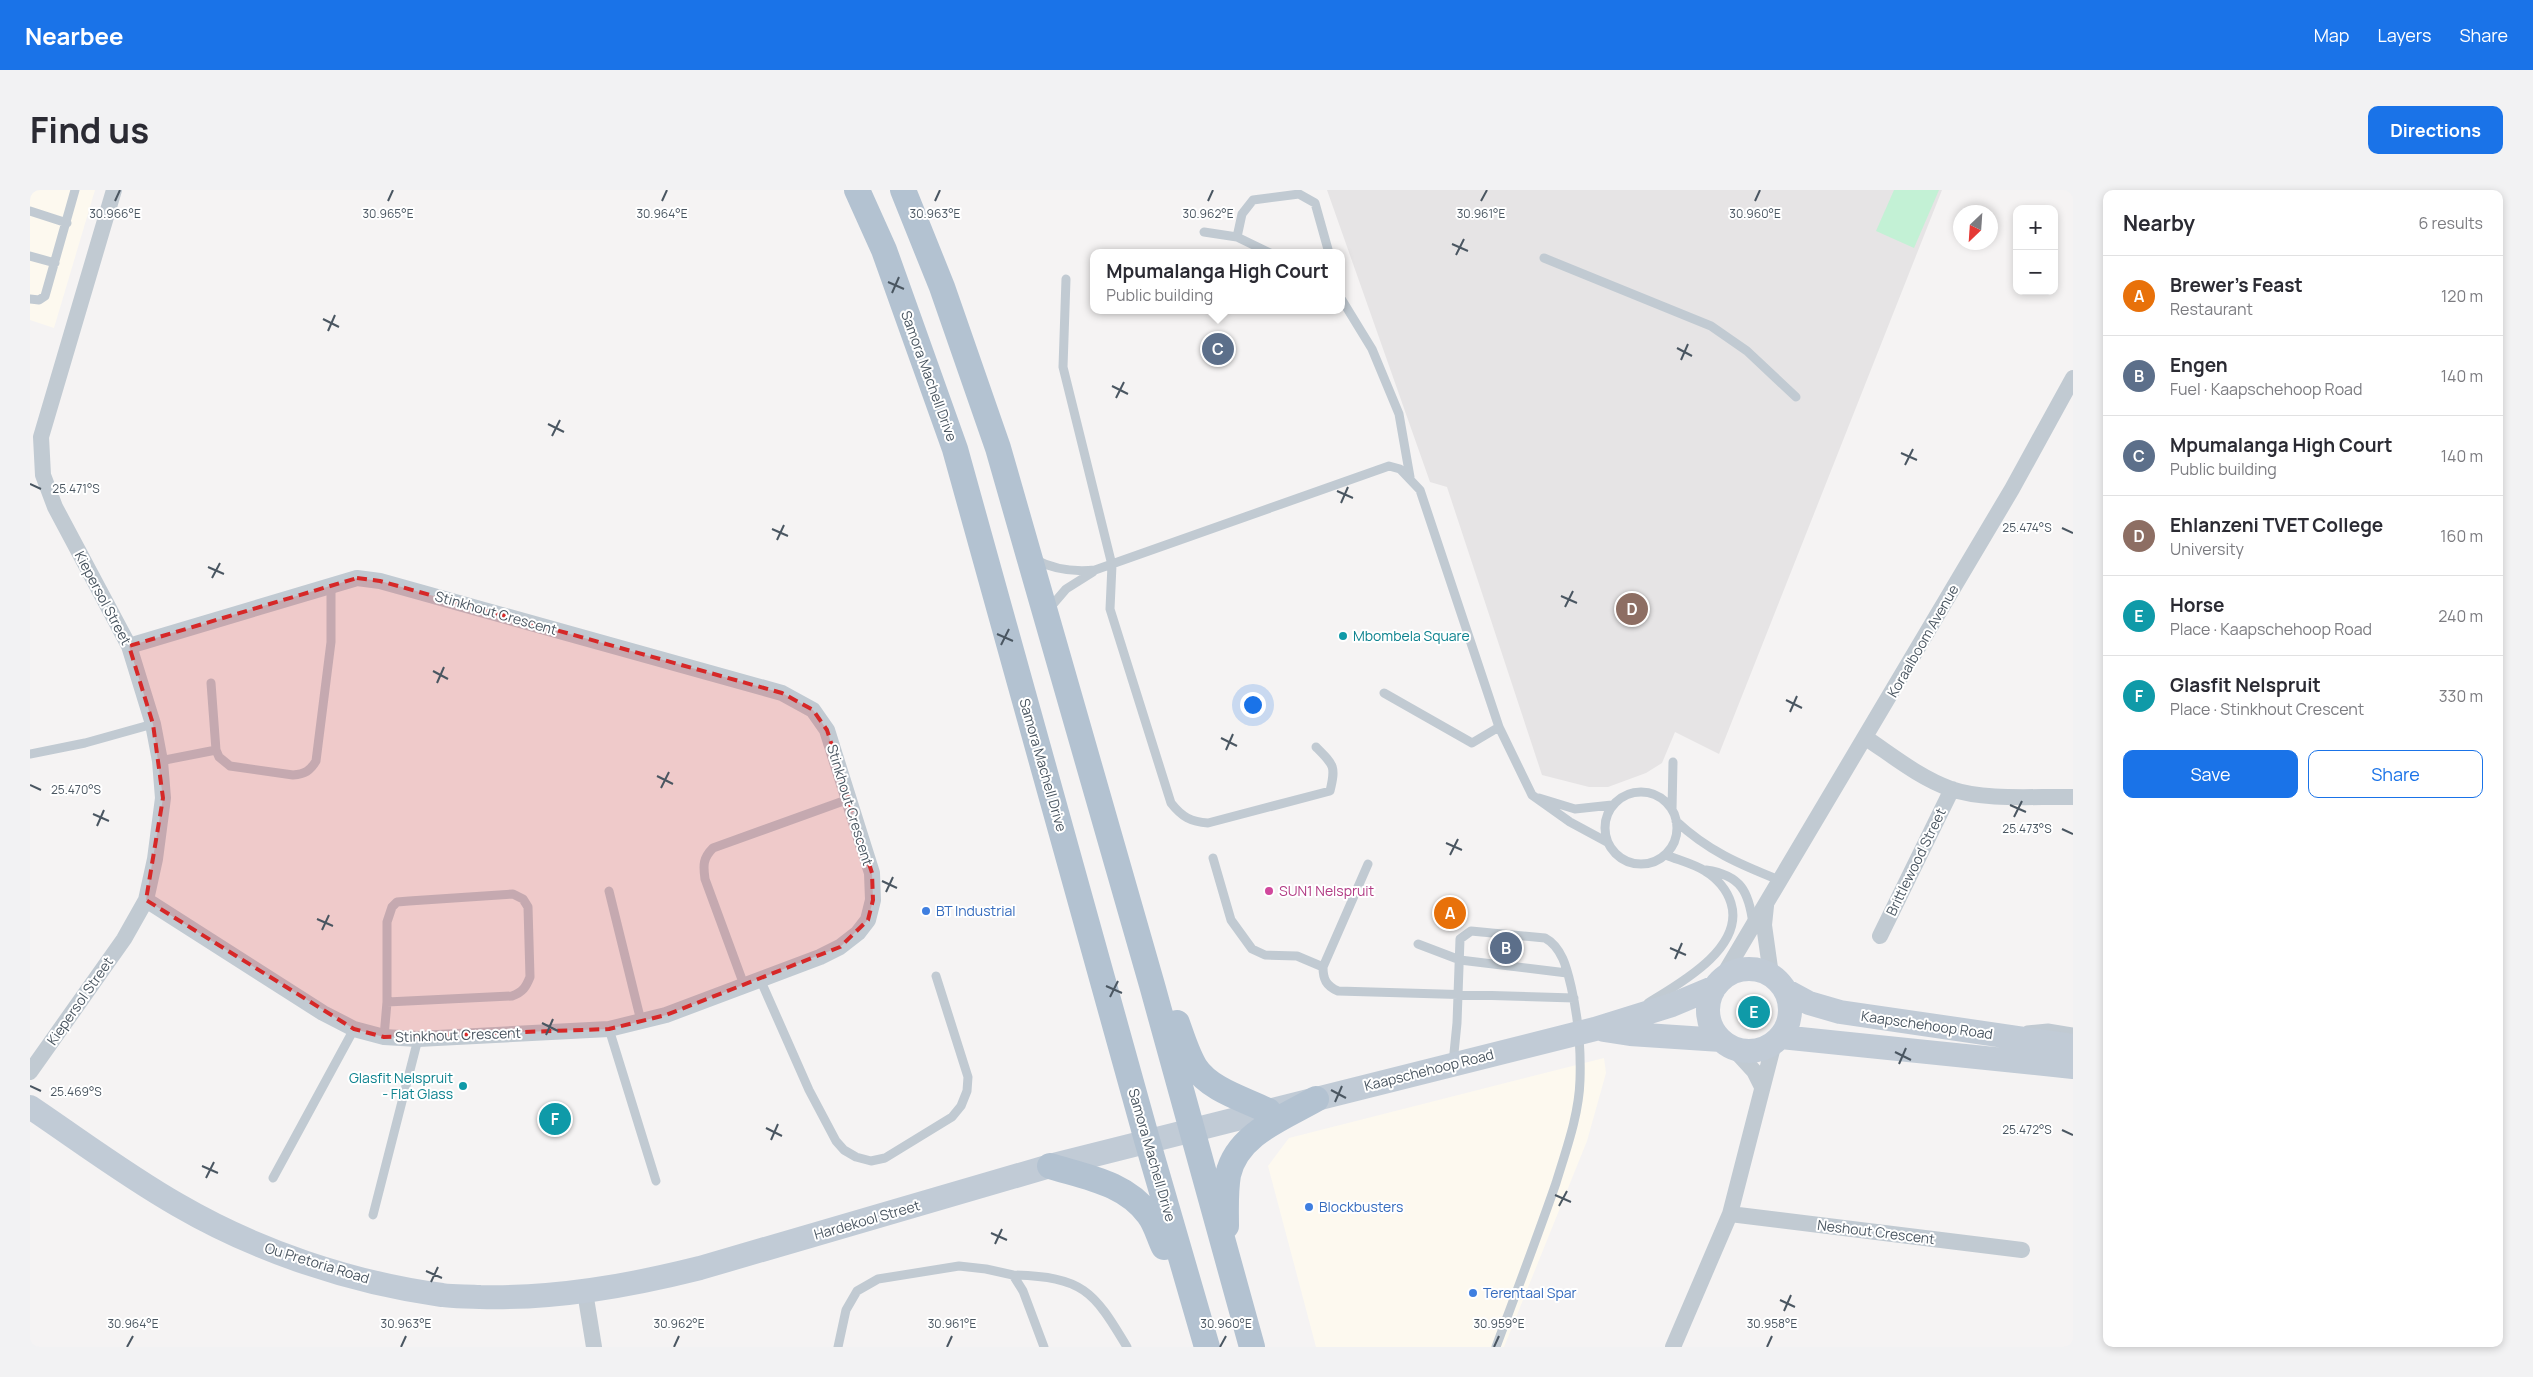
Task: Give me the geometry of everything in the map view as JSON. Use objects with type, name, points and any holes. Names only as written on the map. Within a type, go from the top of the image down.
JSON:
[{"type":"main road","name":"Samora Machell Drive","points":[[857,190],[884,250],[955,449],[1147,1140],[1207,1347]]},
{"type":"main road","points":[[903,190],[948,305],[998,448],[1152,985],[1252,1347]]},
{"type":"main road","points":[[1118,868],[1195,1067],[1204,1078],[1218,1087],[1268,1111]]},
{"type":"main road","points":[[1595,1028],[1630,1034],[1726,1044],[1740,1050],[1758,1050],[1778,1040],[1787,1026],[1790,1014],[1790,1001],[1778,982],[1758,970],[1744,969],[1731,973],[1717,984],[1708,1009],[1709,1020],[1726,1044]]},
{"type":"main road","name":"Kaapschehoop Road","points":[[1778,982],[1809,1003],[1840,1012],[1985,1034],[2039,1039],[2073,1046]]},
{"type":"main road","name":"Kaapschehoop Road","points":[[1147,1140],[1595,1028],[1672,1005],[1717,984]]},
{"type":"main road","name":"Kaapschehoop Road","points":[[1778,1040],[2073,1067]]},
{"type":"main road","points":[[1226,1256],[1228,1176],[1240,1149],[1252,1136],[1316,1099]]},
{"type":"main road","name":"Ou Pretoria Road","points":[[30,1107],[178,1205],[251,1242],[313,1265],[443,1296],[505,1297],[585,1292]]},
{"type":"main road","name":"Hardekool Street","points":[[585,1292],[646,1282],[700,1268],[1050,1166],[1147,1140]]},
{"type":"main road","points":[[1050,1166],[1112,1185],[1137,1201],[1151,1217],[1207,1347]]},
{"type":"street","name":"Kiepersol Street","points":[[30,1072],[124,939],[146,900],[155,858],[163,798],[160,761],[153,724],[129,646],[54,507],[44,475],[41,437],[114,190]]},
{"type":"street","name":"Koraalboom Avenue","points":[[1717,984],[1866,738],[2012,489],[2073,378]]},
{"type":"street","name":"Stinkhout Crescent","points":[[129,646],[331,584],[357,578],[380,581],[782,693],[813,710],[827,730],[872,873],[873,900],[868,920],[858,933],[840,947],[666,1015],[609,1029],[418,1039],[384,1037],[354,1029],[323,1013],[146,900]]},
{"type":"street","points":[[1866,738],[1931,780],[1952,789],[1989,795],[2073,797]]},
{"type":"street","name":"Brittlewood Street","points":[[1880,936],[1952,789]]},
{"type":"street","points":[[1767,901],[1764,925],[1778,982]]},
{"type":"street","points":[[1673,1347],[1730,1214],[1762,1087],[1778,1040]]},
{"type":"street","points":[[1726,1044],[1754,1071],[1762,1087]]},
{"type":"street","name":"Neshout Crescent","points":[[1730,1214],[2022,1250]]},
{"type":"street","points":[[585,1292],[594,1347]]},
{"type":"lane","points":[[30,299],[39,300],[45,296],[75,190]]},
{"type":"lane","points":[[1238,237],[1242,214],[1253,200],[1299,194],[1315,203],[1328,249]]},
{"type":"lane","points":[[30,211],[67,223]]},
{"type":"lane","points":[[1204,232],[1238,237],[1262,249]]},
{"type":"lane","points":[[30,256],[55,263]]},
{"type":"lane","points":[[1544,258],[1711,326],[1747,351],[1796,397]]},
{"type":"lane","points":[[1066,279],[1063,367],[1112,565],[1110,609],[1171,803],[1181,816],[1195,822],[1208,823],[1330,791],[1335,773],[1333,764],[1316,747]]},
{"type":"lane","points":[[1345,305],[1372,350],[1399,414],[1410,477]]},
{"type":"lane","points":[[1030,556],[1044,564],[1076,572],[1095,570],[1389,466],[1400,469],[1410,477],[1420,490],[1499,726],[1532,796],[1570,822],[1607,842]]},
{"type":"lane","points":[[1046,614],[1066,589],[1095,570]]},
{"type":"lane","points":[[211,683],[218,757],[230,766],[293,775],[303,774],[311,770],[316,761],[331,642],[331,584]]},
{"type":"lane","points":[[1384,693],[1472,743],[1499,726]]},
{"type":"lane","points":[[30,754],[85,743],[153,724]]},
{"type":"lane","points":[[160,761],[216,750]]},
{"type":"lane","points":[[1612,805],[1604,823],[1607,842],[1612,851],[1628,862],[1648,864],[1666,855],[1673,845],[1677,833],[1676,821],[1672,810],[1673,762]]},
{"type":"lane","points":[[1532,796],[1574,809],[1612,805],[1628,794],[1647,792],[1665,802],[1672,810]]},
{"type":"lane","points":[[849,799],[713,848],[705,856],[703,868],[705,879],[752,982],[836,1141],[844,1150],[871,1161],[886,1158],[952,1117],[961,1106],[967,1091],[968,1077],[936,976]]},
{"type":"lane","points":[[1676,821],[1695,839],[1726,858],[1779,880]]},
{"type":"lane","points":[[1666,855],[1705,870],[1725,875],[1740,883],[1746,893],[1753,924]]},
{"type":"lane","points":[[1213,858],[1232,920],[1252,949],[1265,955],[1297,956],[1323,966]]},
{"type":"lane","points":[[1368,864],[1323,966],[1323,978],[1327,984],[1338,991],[1574,998]]},
{"type":"lane","points":[[1496,1347],[1540,1230],[1572,1130],[1580,1081],[1595,1028],[1692,975],[1726,941],[1732,924],[1733,909],[1728,894],[1720,883],[1705,870]]},
{"type":"lane","points":[[609,891],[641,1021]]},
{"type":"lane","points":[[384,1037],[387,1002],[387,922],[392,907],[397,902],[513,894],[523,899],[528,907],[530,977],[527,986],[521,992],[512,996],[387,1002]]},
{"type":"lane","points":[[1453,1064],[1460,939],[1472,931],[1545,938],[1550,941],[1565,962],[1574,998],[1595,1028]]},
{"type":"lane","points":[[1418,944],[1460,960],[1568,973]]},
{"type":"lane","points":[[1985,1034],[2048,1028],[2073,1032]]},
{"type":"lane","points":[[273,1178],[354,1029]]},
{"type":"lane","points":[[609,1029],[656,1181]]},
{"type":"lane","points":[[373,1215],[418,1039]]},
{"type":"lane","points":[[838,1347],[846,1310],[857,1291],[878,1279],[959,1266],[1013,1275],[1037,1276],[1076,1285],[1100,1305],[1127,1347]]},
{"type":"lane","points":[[1013,1275],[1023,1291],[1044,1347]]},
{"type":"highlighted area","points":[[357,578],[380,581],[782,693],[813,710],[827,730],[872,873],[873,900],[868,920],[840,947],[666,1015],[609,1029],[384,1037],[354,1029],[146,900],[163,798],[153,724],[129,646],[331,584]]},
{"type":"shaded area","points":[[30,190],[95,190],[54,328],[30,320]]},
{"type":"shaded area","points":[[1327,190],[1942,190],[1719,754],[1675,732],[1662,763],[1646,773],[1608,787],[1589,787],[1542,775],[1447,487],[1430,482]]},
{"type":"shaded area","points":[[1604,1058],[1606,1073],[1587,1141],[1504,1347],[1316,1347],[1268,1166],[1289,1138]]},
{"type":"green space","points":[[1894,190],[1939,190],[1914,248],[1876,231]]},
{"type":"place","name":"Mpumalanga High Court","points":[[1218,349]]},
{"type":"place","name":"Ehlanzeni TVET College","points":[[1632,609]]},
{"type":"place","name":"Mbombela Square","points":[[1343,636]]},
{"type":"place","name":"SUN1 Nelspruit","points":[[1269,891]]},
{"type":"place","name":"BT Industrial","points":[[926,911]]},
{"type":"place","name":"Brewer's Feast","points":[[1450,913]]},
{"type":"place","name":"Engen","points":[[1506,948]]},
{"type":"place","name":"Horse","points":[[1754,1012]]},
{"type":"place","name":"Glasfit Nelspruit - Flat Glass","points":[[463,1086]]},
{"type":"place","name":"Glasfit Nelspruit","points":[[555,1119]]},
{"type":"place","name":"Blockbusters","points":[[1309,1207]]},
{"type":"place","name":"Terentaal Spar","points":[[1473,1293]]}]
